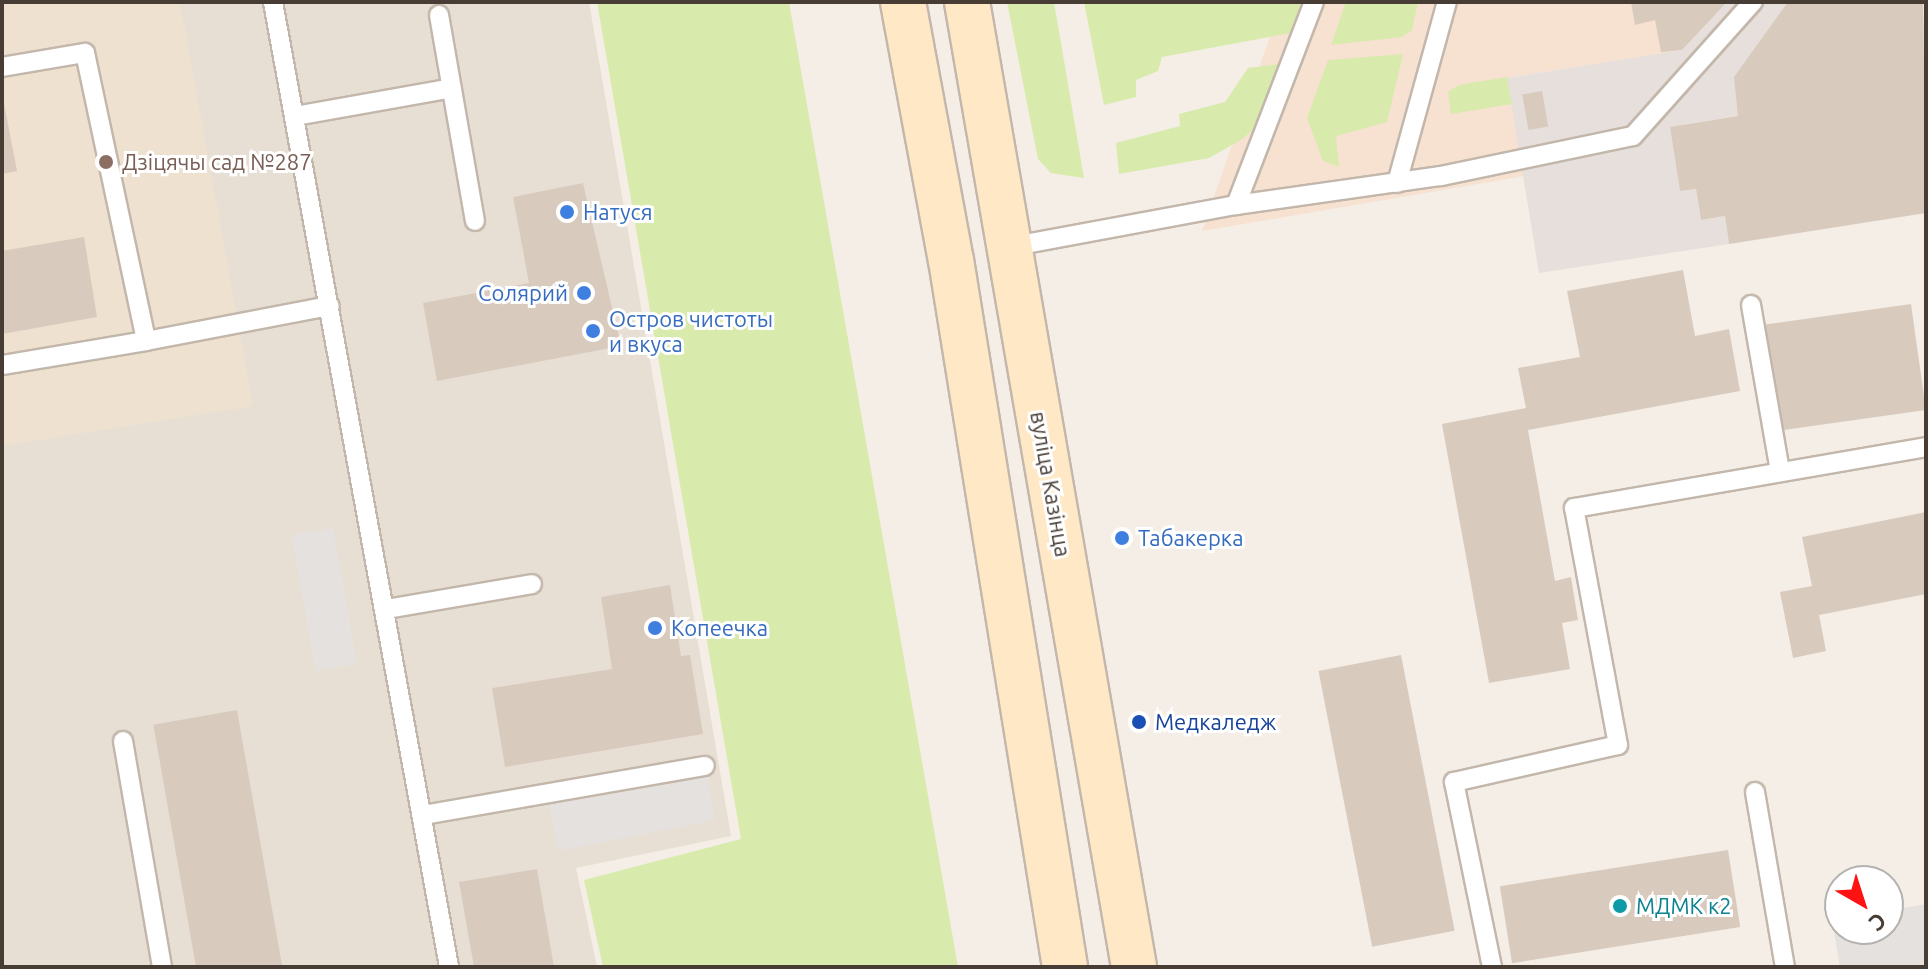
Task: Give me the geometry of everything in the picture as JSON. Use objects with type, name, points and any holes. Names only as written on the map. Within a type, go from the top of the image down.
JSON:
[{"type":"main road","points":[[903,2],[951,260],[1065,967]]},
{"type":"main road","name":"вуліца Казінца","points":[[967,2],[1134,967]]},
{"type":"main road","points":[[951,260],[1009,247]]},
{"type":"lane","points":[[273,2],[449,967]]},
{"type":"lane","points":[[1236,205],[1314,2]]},
{"type":"lane","points":[[1397,183],[1447,2]]},
{"type":"lane","points":[[1009,247],[1236,205],[1397,183],[1633,136],[1753,2]]},
{"type":"lane","points":[[439,15],[475,221]]},
{"type":"lane","points":[[2,67],[85,53],[146,341]]},
{"type":"lane","points":[[295,116],[452,88]]},
{"type":"lane","points":[[1751,305],[1780,472]]},
{"type":"lane","points":[[2,365],[330,306]]},
{"type":"lane","points":[[1492,967],[1454,782],[1618,745],[1574,508],[1926,447]]},
{"type":"lane","points":[[386,609],[532,584]]},
{"type":"lane","points":[[123,741],[162,967]]},
{"type":"lane","points":[[423,815],[705,766]]},
{"type":"lane","points":[[1755,792],[1785,967]]},
{"type":"shaded area","points":[[2,2],[589,2],[731,836],[576,868],[597,967],[2,967]]},
{"type":"shaded area","name":"Дзіцячы сад №287","points":[[2,2],[180,2],[253,406],[2,446]]},
{"type":"shaded area","points":[[1282,2],[1727,2],[1682,50],[1507,78],[1525,176],[1202,231]]},
{"type":"shaded area","points":[[1727,2],[1923,2],[1926,85],[1670,127],[1680,191],[1696,189],[1701,220],[1725,216],[1729,244],[1539,273],[1507,78],[1682,50]]},
{"type":"shaded area","points":[[333,528],[357,664],[316,671],[292,535]]},
{"type":"shaded area","points":[[706,772],[715,820],[558,851],[549,803]]},
{"type":"shaded area","points":[[1926,904],[1926,967],[1840,967],[1836,945],[1904,945],[1904,908]]},
{"type":"green space","points":[[597,2],[789,2],[958,967],[603,967],[584,880],[741,839]]},
{"type":"green space","points":[[1007,2],[1054,2],[1084,178],[1051,173],[1038,159]]},
{"type":"green space","points":[[1084,2],[1301,2],[1290,33],[1162,57],[1158,71],[1136,80],[1136,97],[1104,105]]},
{"type":"green space","points":[[1346,2],[1418,2],[1412,30],[1402,37],[1331,45]]},
{"type":"green space","points":[[1403,54],[1387,122],[1336,136],[1339,167],[1323,161],[1307,118],[1328,60]]},
{"type":"green space","points":[[1279,64],[1256,127],[1241,140],[1209,158],[1119,174],[1116,143],[1180,126],[1179,114],[1225,102],[1248,68]]},
{"type":"green space","points":[[1507,77],[1512,104],[1451,114],[1448,92],[1459,85]]},
{"type":"building","points":[[1631,2],[1727,2],[1682,50],[1661,52],[1655,20],[1635,25]]},
{"type":"building","points":[[1788,2],[1923,2],[1926,213],[1729,244],[1725,216],[1701,220],[1696,189],[1680,191],[1670,127],[1738,116],[1734,77]]},
{"type":"building","points":[[1542,91],[1548,126],[1529,130],[1522,94]]},
{"type":"building","points":[[2,93],[17,171],[2,174]]},
{"type":"building","points":[[583,183],[621,346],[437,381],[423,303],[529,283],[513,197]]},
{"type":"building","points":[[84,237],[97,317],[2,334],[2,251]]},
{"type":"building","points":[[1683,270],[1695,336],[1729,329],[1740,391],[1528,430],[1555,581],[1571,577],[1578,620],[1562,623],[1570,669],[1489,683],[1442,424],[1526,408],[1518,368],[1580,357],[1567,291]]},
{"type":"building","points":[[1911,304],[1926,410],[1778,431],[1763,325]]},
{"type":"building","points":[[1926,512],[1926,594],[1819,615],[1826,651],[1793,658],[1780,592],[1812,586],[1802,537]]},
{"type":"building","points":[[670,585],[681,656],[690,655],[703,734],[505,767],[492,688],[612,669],[601,597]]},
{"type":"building","points":[[1401,655],[1455,931],[1372,947],[1319,671]]},
{"type":"building","points":[[237,710],[282,967],[196,967],[153,725]]},
{"type":"building","name":"МДМК к2","points":[[1728,850],[1740,927],[1512,963],[1500,886]]},
{"type":"building","points":[[537,869],[554,967],[474,967],[459,882]]},
{"type":"place","name":"Дзіцячы сад №287","points":[[106,162]]},
{"type":"place","name":"Натуся","points":[[567,212]]},
{"type":"place","name":"Солярий","points":[[584,293]]},
{"type":"place","name":"Остров чистоты и вкуса","points":[[593,331]]},
{"type":"place","name":"Табакерка","points":[[1122,538]]},
{"type":"place","name":"Копеечка","points":[[655,628]]},
{"type":"place","name":"Медкаледж","points":[[1139,722]]},
{"type":"place","name":"МДМК к2","points":[[1620,906]]}]
